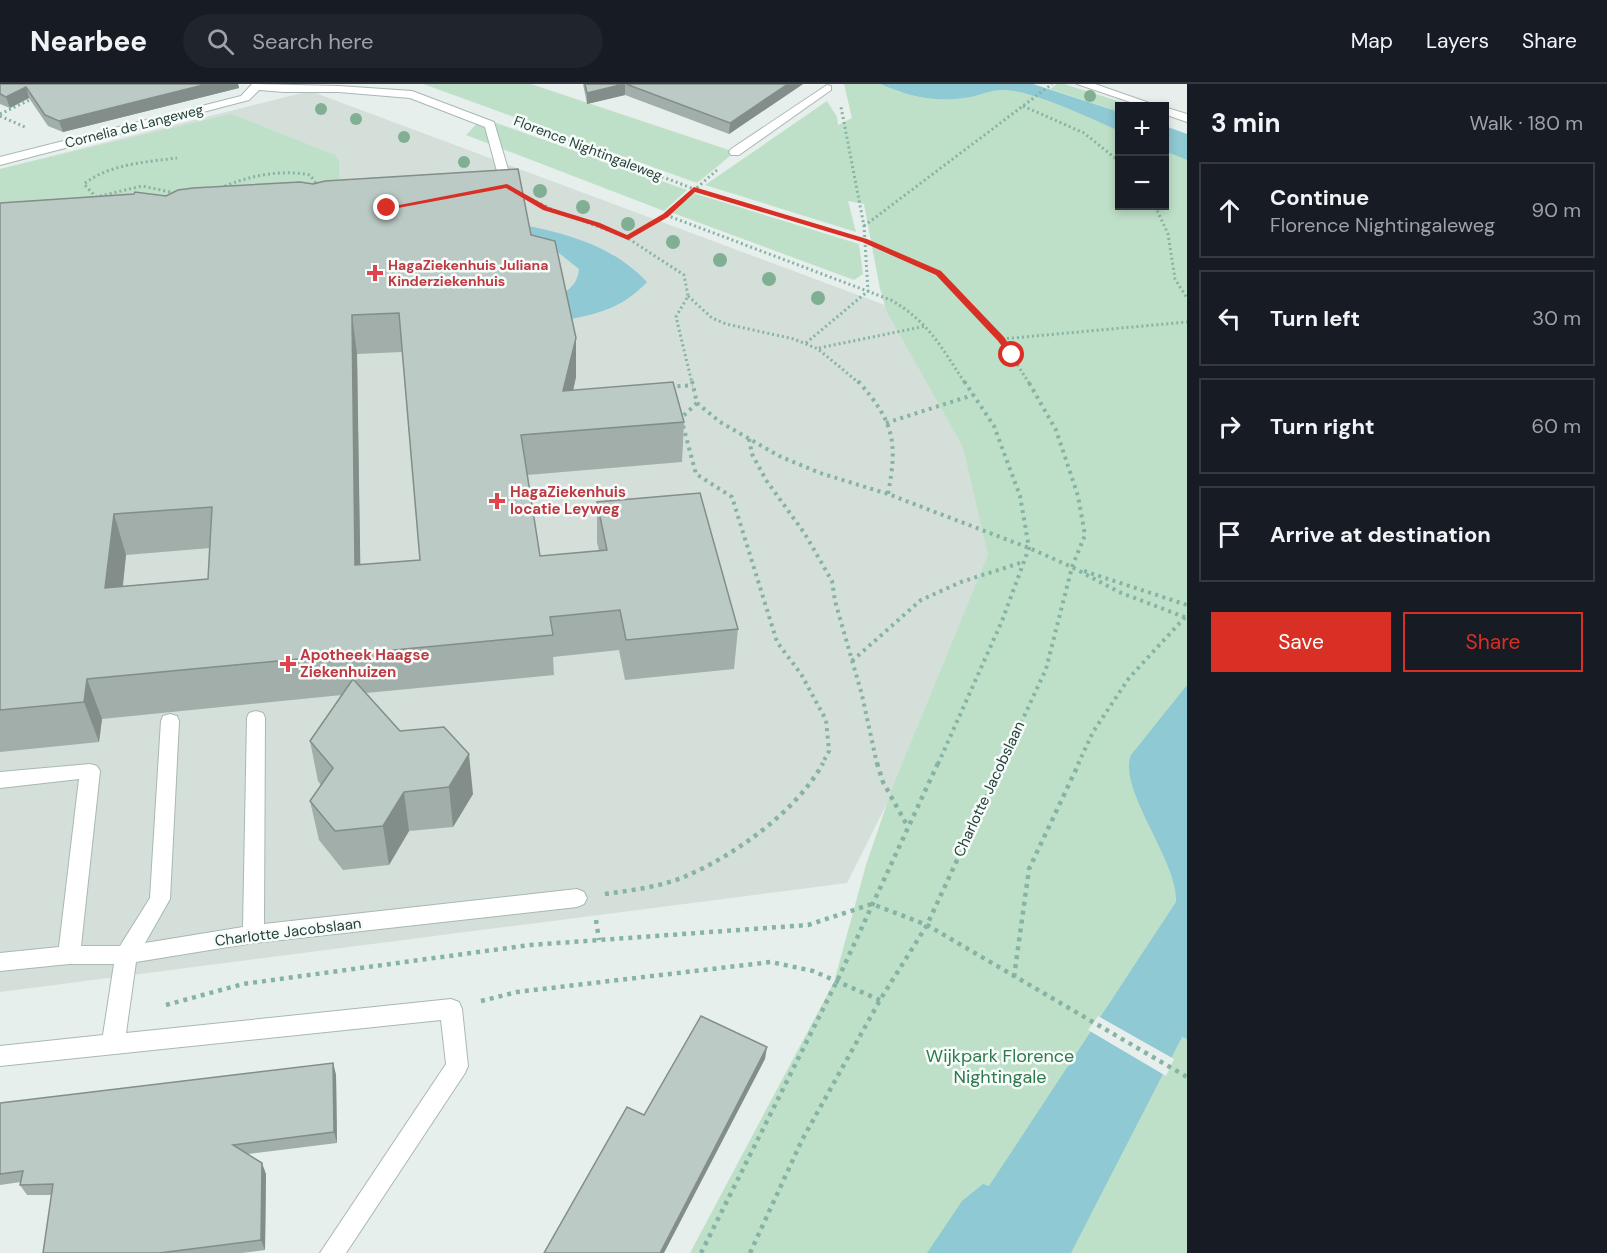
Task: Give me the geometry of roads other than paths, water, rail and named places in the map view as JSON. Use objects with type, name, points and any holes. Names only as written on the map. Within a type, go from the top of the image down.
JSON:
[{"type":"street","name":"Florence Nightingaleweg","points":[[382,84],[490,125],[507,186]]},
{"type":"street","points":[[1083,84],[1139,102]]},
{"type":"street","name":"Florence Nightingaleweg","points":[[257,85],[284,90],[339,89],[412,95]]},
{"type":"street","name":"Cornelia de Langeweg","points":[[2,158],[245,98],[257,85]]},
{"type":"street","points":[[735,152],[823,86]]},
{"type":"street","points":[[1169,112],[1187,117]]},
{"type":"street","points":[[253,934],[256,718]]},
{"type":"street","points":[[113,1044],[126,955],[160,899],[170,721]]},
{"type":"street","points":[[0,780],[90,771],[69,955]]},
{"type":"street","name":"Charlotte Jacobslaan","points":[[0,962],[69,955],[126,955],[253,934],[577,898]]},
{"type":"street","points":[[0,1056],[451,1009],[457,1066],[332,1253]]},
{"type":"water","points":[[880,84],[1033,84],[1115,111],[1115,129],[1061,106],[1014,91],[998,90],[958,99],[924,98]]},
{"type":"water","points":[[1169,127],[1187,134],[1187,160],[1169,153]]},
{"type":"water","points":[[523,225],[574,238],[606,251],[647,282],[619,304],[588,315],[564,320],[559,296],[573,285],[579,269],[559,253],[526,239]]},
{"type":"water","points":[[1187,685],[1187,1039],[1182,1037],[1071,1253],[927,1253],[962,1201],[983,1184],[989,1186],[1176,902],[1168,867],[1140,806],[1129,769],[1131,755]]},
{"type":"place","name":"HagaZiekenhuis Juliana Kinderziekenhuis","points":[[375,273]]},
{"type":"place","name":"HagaZiekenhuis locatie Leyweg","points":[[497,501]]},
{"type":"place","name":"Apotheek Haagse Ziekenhuizen","points":[[288,664]]},
{"type":"park label","name":"Wijkpark Florence Nightingale","points":[[1000,1066]]}]
